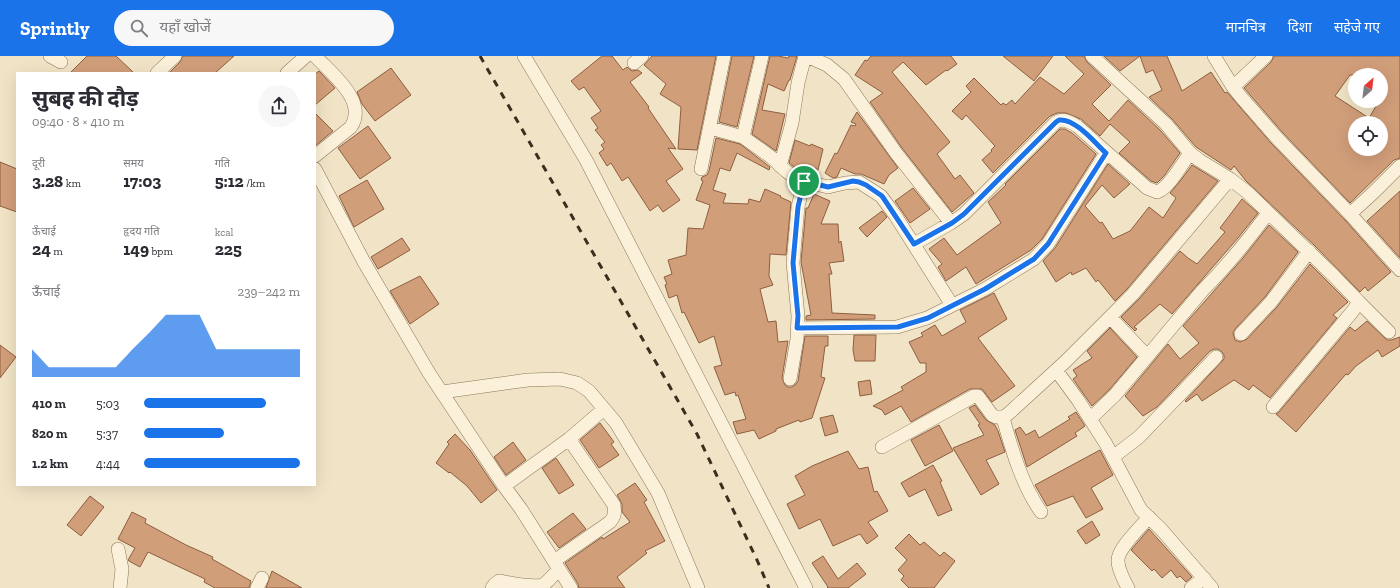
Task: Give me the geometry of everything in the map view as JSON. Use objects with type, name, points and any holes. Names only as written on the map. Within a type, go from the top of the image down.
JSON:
[{"type":"street","points":[[158,72],[175,56]]},
{"type":"street","points":[[288,72],[306,56]]},
{"type":"street","points":[[315,56],[346,90],[355,105],[357,114],[351,127],[316,155]]},
{"type":"street","points":[[524,56],[586,160],[806,588]]},
{"type":"street","points":[[701,169],[724,56]]},
{"type":"street","points":[[743,137],[762,56]]},
{"type":"street","points":[[780,166],[792,123],[798,82],[806,56],[827,65],[844,79],[896,153],[952,223]]},
{"type":"street","points":[[1092,56],[1166,124],[1190,153],[1247,192],[1309,251],[1358,302],[1390,332]]},
{"type":"street","points":[[1214,56],[1233,87],[1277,138],[1350,214],[1400,270]]},
{"type":"street","points":[[1233,87],[1266,56]]},
{"type":"street","points":[[914,244],[952,223],[964,214],[1059,120],[1064,120],[1077,126],[1147,188],[1157,192],[1162,190],[1190,153]]},
{"type":"street","points":[[710,128],[743,137],[771,157],[793,176],[804,181],[828,187],[853,181],[859,182],[882,196],[952,304]]},
{"type":"street","points":[[797,328],[898,327],[928,318],[952,304],[985,289],[1034,259],[1048,244],[1106,153]]},
{"type":"street","points":[[1350,214],[1400,166]]},
{"type":"street","points":[[316,171],[364,262],[429,373],[571,588]]},
{"type":"street","points":[[882,447],[974,396],[981,398],[992,415],[1003,418],[1056,370],[1133,294],[1230,179]]},
{"type":"street","points":[[790,378],[795,353],[798,316],[793,263],[798,207],[804,181]]},
{"type":"street","points":[[1090,419],[1115,395],[1146,356],[1252,234],[1268,213]]},
{"type":"street","points":[[1241,334],[1271,302],[1309,251]]},
{"type":"street","points":[[1273,408],[1352,312],[1358,302]]},
{"type":"street","points":[[1110,317],[1146,356]]},
{"type":"street","points":[[1113,458],[1139,437],[1216,356]]},
{"type":"street","points":[[1056,370],[1106,444],[1141,510],[1161,529],[1208,583],[1191,588]]},
{"type":"street","points":[[442,392],[528,380],[560,379],[577,383],[589,390],[616,423],[658,493],[698,588]]},
{"type":"street","points":[[504,486],[569,439],[604,409]]},
{"type":"street","points":[[1003,418],[1010,445],[1032,499],[1041,512]]},
{"type":"street","points":[[492,588],[494,584],[499,581],[525,587],[538,587],[543,585],[556,565],[614,518],[614,505],[569,439]]},
{"type":"street","points":[[1128,588],[1122,576],[1118,560],[1121,551],[1149,518]]},
{"type":"street","points":[[118,549],[122,569],[120,588]]},
{"type":"building","points":[[87,56],[116,56],[133,72],[71,72]]},
{"type":"building","points":[[183,56],[234,56],[216,72],[170,72],[180,62]]},
{"type":"building","points":[[602,56],[612,56],[623,70],[627,67],[632,71],[638,70],[642,73],[630,82],[649,107],[648,108],[676,149],[668,148],[683,169],[666,181],[680,200],[663,212],[658,205],[650,211],[628,177],[622,181],[611,163],[607,166],[599,153],[604,149],[601,145],[605,142],[595,130],[598,128],[591,118],[601,111],[584,87],[579,90],[571,81]]},
{"type":"building","points":[[652,56],[716,56],[697,150],[678,149],[681,107],[660,94],[666,84],[644,65]]},
{"type":"building","points":[[732,56],[754,56],[737,127],[719,122]]},
{"type":"building","points":[[770,56],[788,58],[789,56],[797,56],[790,80],[784,91],[768,84],[762,110],[785,114],[776,151],[752,134]]},
{"type":"building","points":[[871,56],[951,56],[957,64],[947,71],[946,70],[926,85],[903,62],[892,72],[950,142],[937,154],[955,179],[960,175],[974,193],[952,212],[902,148],[870,102],[883,93],[855,75],[865,60],[867,61]]},
{"type":"building","points":[[1003,56],[1053,56],[1034,81]]},
{"type":"building","points":[[1065,56],[1084,56],[1087,62],[1111,85],[1092,104],[1109,121],[1128,100],[1160,130],[1180,153],[1164,176],[1157,183],[1151,181],[1119,153],[1130,142],[1110,124],[1100,136],[1081,119],[1066,113],[1057,113],[1050,116],[993,173],[982,160],[992,151],[991,150],[995,146],[966,115],[962,120],[952,111],[971,92],[966,86],[974,78],[1001,105],[1003,103],[1006,105],[1012,100],[1015,104],[1040,77],[1064,94],[1084,74]]},
{"type":"building","points":[[1104,56],[1140,56],[1120,71]]},
{"type":"building","points":[[1140,56],[1167,56],[1182,91],[1211,72],[1225,93],[1227,92],[1271,143],[1344,219],[1391,272],[1368,291],[1365,287],[1360,292],[1314,245],[1246,181],[1234,166],[1231,170],[1196,147],[1172,119],[1149,97],[1162,90],[1153,70],[1146,73]]},
{"type":"building","points":[[1274,56],[1400,56],[1400,158],[1394,160],[1350,203],[1283,133],[1244,88],[1271,62]],"holes":[[[1348,68],[1388,68],[1388,108],[1375,108],[1370,116],[1388,116],[1388,156],[1348,156],[1348,116],[1366,116],[1354,108],[1348,108],[1348,104],[1335,96],[1348,78]]]},
{"type":"building","points":[[391,68],[411,95],[375,121],[362,104],[357,92]]},
{"type":"building","points":[[319,71],[335,88],[316,104],[316,73]]},
{"type":"building","points":[[857,112],[898,168],[889,175],[884,184],[861,174],[855,174],[841,168],[837,177],[833,178],[825,173],[835,153],[837,154],[851,125],[855,126],[856,124],[851,122]]},
{"type":"building","points":[[316,114],[333,131],[316,145]]},
{"type":"building","points":[[368,126],[391,158],[360,179],[338,148]]},
{"type":"building","points":[[1060,129],[1065,129],[1072,133],[1096,154],[1042,239],[1031,250],[976,284],[966,267],[946,281],[938,267],[942,264],[929,249],[944,238],[957,255],[1001,223],[988,202]]},
{"type":"building","points":[[716,138],[740,144],[770,167],[769,170],[737,153],[730,171],[720,168],[713,190],[726,194],[723,203],[748,204],[749,199],[760,202],[765,189],[791,202],[786,255],[770,254],[769,276],[773,285],[760,289],[768,322],[776,321],[778,342],[788,341],[782,378],[785,385],[792,387],[798,381],[805,336],[828,336],[828,346],[825,346],[821,377],[825,378],[812,418],[800,422],[799,420],[776,429],[776,431],[759,439],[754,430],[737,434],[733,422],[746,419],[738,395],[736,396],[735,392],[725,395],[714,367],[722,365],[714,336],[699,343],[684,312],[682,313],[677,295],[669,298],[665,285],[667,284],[664,277],[672,274],[668,260],[686,255],[688,228],[703,229],[710,205],[696,200],[703,181],[701,180],[702,177],[707,175],[709,171]]},
{"type":"building","points":[[795,140],[823,149],[818,170],[815,168],[813,175],[797,169],[789,163]]},
{"type":"building","points":[[0,162],[16,169],[16,212],[0,206]]},
{"type":"building","points":[[1108,164],[1130,184],[1114,198],[1102,185],[1085,206],[1100,223],[1102,222],[1113,239],[1130,231],[1149,207],[1163,218],[1176,198],[1170,193],[1192,165],[1218,181],[1127,289],[1115,301],[1098,280],[1096,282],[1086,268],[1072,275],[1071,272],[1056,282],[1043,261],[1055,248]]},
{"type":"building","points":[[367,180],[384,209],[354,227],[339,196]]},
{"type":"building","points":[[913,188],[930,209],[910,223],[895,201]]},
{"type":"building","points":[[1400,191],[1400,258],[1367,221]]},
{"type":"building","points":[[814,194],[830,201],[821,224],[838,224],[839,243],[841,241],[844,261],[829,263],[832,274],[829,274],[832,313],[875,315],[875,319],[806,320],[806,316],[811,315],[801,262],[806,208],[808,208]]},
{"type":"building","points":[[1242,199],[1258,213],[1238,238],[1172,314],[1160,304],[1134,327],[1137,329],[1135,331],[1121,317],[1139,299],[1180,251],[1197,264],[1225,232],[1220,228]]},
{"type":"building","points":[[882,211],[887,217],[867,237],[859,228]]},
{"type":"building","points":[[1269,225],[1298,252],[1265,297],[1235,329],[1233,333],[1235,340],[1240,342],[1247,339],[1277,307],[1310,264],[1348,302],[1333,315],[1337,318],[1270,398],[1253,385],[1249,390],[1234,380],[1202,401],[1197,394],[1186,402],[1185,401],[1224,359],[1222,352],[1218,349],[1214,349],[1210,351],[1157,407],[1143,416],[1125,396],[1168,344],[1180,359],[1199,343],[1183,326],[1243,258]]},
{"type":"building","points":[[402,238],[410,250],[378,269],[371,257]]},
{"type":"building","points":[[420,276],[439,304],[410,324],[390,291]]},
{"type":"building","points":[[994,293],[1007,319],[978,338],[1015,386],[992,402],[982,389],[970,389],[911,422],[901,406],[885,415],[882,410],[873,406],[903,390],[901,387],[926,372],[926,363],[920,363],[909,342],[923,336],[921,333],[935,325],[942,336],[966,322],[960,310]]},
{"type":"building","points":[[1367,321],[1387,340],[1400,337],[1400,346],[1382,357],[1378,350],[1356,366],[1348,375],[1346,374],[1296,432],[1276,414],[1350,327],[1355,331]]},
{"type":"building","points":[[1110,328],[1137,357],[1109,390],[1092,406],[1073,379],[1077,376],[1073,370],[1092,358],[1087,351]]},
{"type":"building","points":[[854,335],[876,335],[875,361],[855,361],[853,350]]},
{"type":"building","points":[[0,345],[16,357],[0,378]]},
{"type":"building","points":[[870,380],[872,394],[860,396],[858,382]]},
{"type":"building","points":[[975,405],[986,420],[995,425],[1005,452],[986,460],[999,484],[981,495],[953,448],[984,435],[978,425],[980,424],[969,408]]},
{"type":"building","points":[[1076,412],[1085,426],[1075,433],[1077,436],[1027,467],[1015,430],[1020,427],[1026,435],[1035,430],[1039,438],[1070,419],[1068,417]]},
{"type":"building","points":[[833,415],[838,432],[825,436],[820,418]]},
{"type":"building","points":[[600,423],[614,442],[611,444],[619,455],[599,468],[580,440]]},
{"type":"building","points":[[939,425],[953,451],[925,466],[911,440]]},
{"type":"building","points":[[455,434],[470,450],[497,490],[481,503],[467,486],[436,463],[449,444],[447,442]]},
{"type":"building","points":[[513,442],[526,460],[506,475],[494,457]]},
{"type":"building","points":[[1100,450],[1113,475],[1091,488],[1103,509],[1086,518],[1073,496],[1047,506],[1035,485]]},
{"type":"building","points":[[848,451],[859,469],[868,467],[874,492],[877,491],[888,511],[868,522],[878,536],[867,544],[860,534],[833,546],[820,519],[799,529],[787,504],[805,495],[795,476],[812,466]]},
{"type":"building","points":[[556,458],[574,485],[559,494],[542,468]]},
{"type":"building","points":[[933,465],[942,481],[940,482],[952,510],[938,516],[925,489],[909,497],[901,483]]},
{"type":"building","points":[[635,483],[647,500],[644,502],[665,541],[645,551],[647,553],[617,577],[625,588],[579,588],[565,563],[602,537],[603,539],[630,522],[622,512],[622,504],[617,495]]},
{"type":"building","points":[[90,496],[104,507],[81,536],[67,525]]},
{"type":"building","points":[[132,512],[146,519],[145,523],[186,545],[213,557],[212,559],[251,581],[249,588],[215,588],[204,582],[205,579],[148,552],[140,567],[129,561],[128,560],[135,548],[118,539]]},
{"type":"building","points":[[573,513],[586,529],[559,548],[547,532]]},
{"type":"building","points":[[1092,521],[1100,535],[1086,544],[1077,531]]},
{"type":"building","points":[[1149,529],[1192,577],[1186,582],[1180,576],[1177,578],[1171,570],[1162,578],[1154,569],[1152,571],[1131,550]]},
{"type":"building","points":[[909,534],[920,545],[924,542],[940,556],[944,552],[955,561],[934,588],[909,588],[901,580],[904,576],[898,570],[907,560],[895,548]]},
{"type":"building","points":[[823,556],[838,579],[857,563],[866,574],[848,588],[827,588],[828,587],[812,563]]},
{"type":"building","points":[[272,571],[302,588],[266,588]]},
{"type":"railway","points":[[480,56],[697,434],[769,588]]},
{"type":"route","points":[[1059,120],[1069,121],[1077,126],[1106,153],[1048,244],[1034,259],[985,289],[952,304],[928,318],[898,327],[797,328],[798,316],[793,263],[798,207],[804,181],[828,187],[853,181],[866,185],[882,196],[914,244],[952,223],[964,214],[1059,120]]}]
